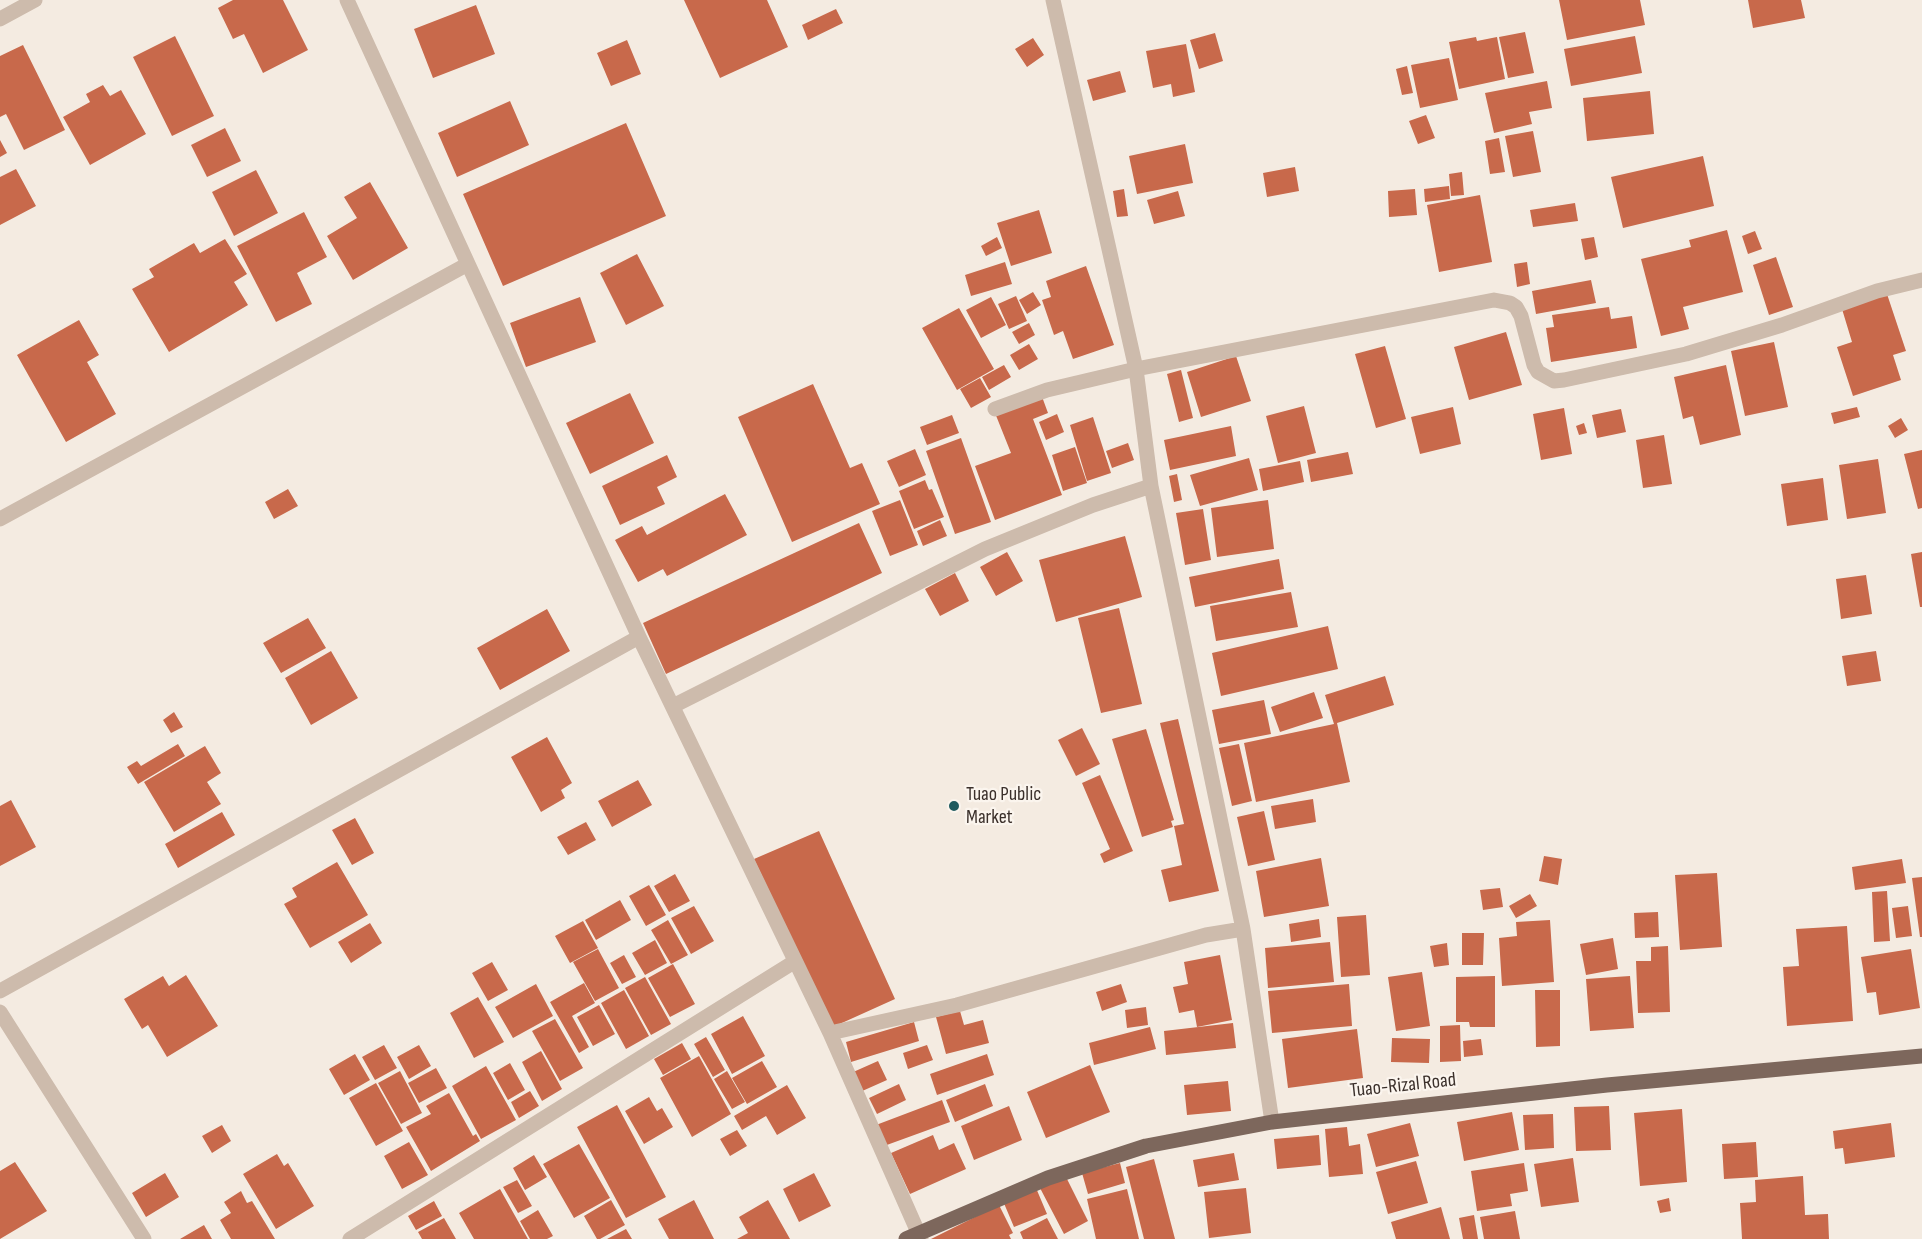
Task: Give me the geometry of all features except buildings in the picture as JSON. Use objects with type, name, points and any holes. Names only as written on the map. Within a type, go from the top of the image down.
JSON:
[{"type":"main road","name":"Tuao-Rizal Road","points":[[915,1237],[1048,1178],[1146,1146],[1272,1122],[1619,1084],[1922,1056]]},
{"type":"street","points":[[0,19],[35,0]]},
{"type":"street","points":[[347,0],[639,637],[830,1033],[915,1237]]},
{"type":"street","points":[[1053,0],[1136,369],[1151,486],[1243,929],[1272,1122]]},
{"type":"street","points":[[0,519],[468,264]]},
{"type":"street","points":[[995,409],[1047,390],[1136,369],[1494,300],[1510,303],[1521,316],[1538,372],[1554,381],[1564,380],[1686,354],[1782,325],[1877,291],[1922,280]]},
{"type":"street","points":[[673,706],[985,549],[1092,505],[1151,486]]},
{"type":"street","points":[[0,991],[639,637]]},
{"type":"street","points":[[830,1033],[957,1005],[1206,935],[1243,929]]},
{"type":"street","points":[[350,1239],[794,962]]},
{"type":"street","points":[[0,1012],[144,1239]]},
{"type":"place","name":"Tuao Public Market","points":[[954,806]]}]
